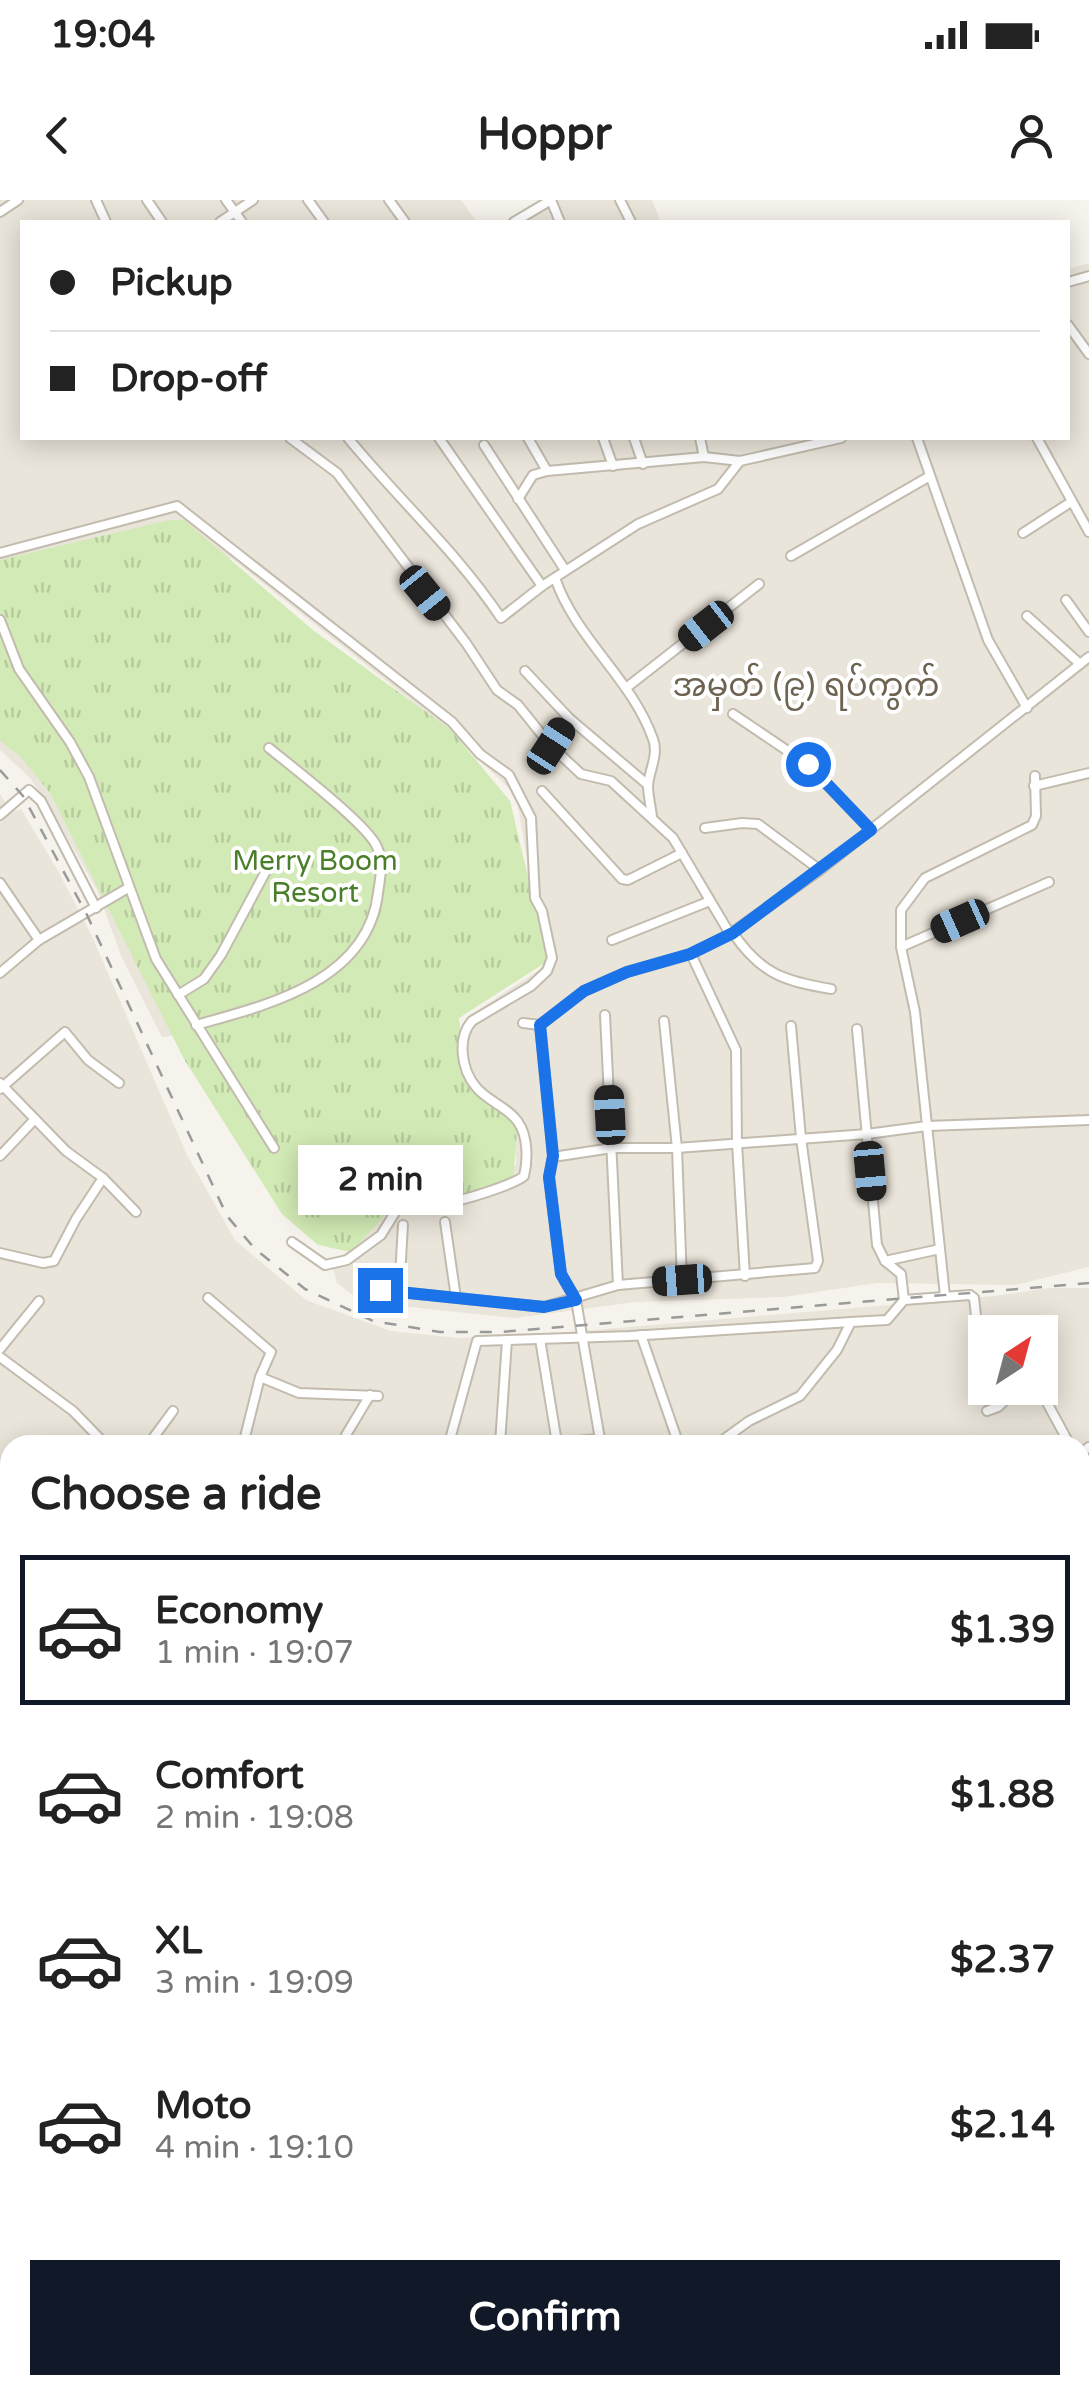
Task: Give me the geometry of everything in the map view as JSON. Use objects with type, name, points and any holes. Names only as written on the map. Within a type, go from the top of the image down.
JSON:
[{"type":"street","points":[[0,212],[18,200]]},
{"type":"street","points":[[226,200],[241,220]]},
{"type":"street","points":[[223,220],[253,200]]},
{"type":"street","points":[[517,220],[551,200]]},
{"type":"street","points":[[1070,328],[1089,354]]},
{"type":"street","points":[[1070,345],[1076,336]]},
{"type":"street","points":[[293,440],[337,472],[497,690],[518,704],[551,746],[581,774],[610,781],[652,817],[682,853],[744,949],[788,982],[830,989]]},
{"type":"street","points":[[350,440],[472,574],[501,618],[565,570],[638,524],[718,488],[740,461]]},
{"type":"street","points":[[440,440],[542,586]]},
{"type":"street","points":[[529,440],[548,471]]},
{"type":"street","points":[[604,440],[612,466]]},
{"type":"street","points":[[635,440],[642,464]]},
{"type":"street","points":[[700,440],[704,457]]},
{"type":"street","points":[[518,499],[534,474],[548,471],[704,457],[740,461],[833,440]]},
{"type":"street","points":[[918,440],[988,640],[1027,708]]},
{"type":"street","points":[[1038,440],[1089,532]]},
{"type":"street","points":[[484,445],[565,570]]},
{"type":"street","points":[[791,556],[930,476]]},
{"type":"street","points":[[1022,533],[1072,502]]},
{"type":"street","points":[[0,553],[176,506],[452,722],[480,754],[508,775],[531,818],[536,898],[552,958],[547,971],[531,986],[472,1020],[462,1045],[470,1078],[477,1088],[521,1127],[527,1160],[524,1176],[506,1188],[491,1188],[455,1202],[404,1198],[381,1235],[332,1266],[313,1259],[292,1242]]},
{"type":"street","points":[[555,578],[562,598],[626,688],[656,745],[648,785],[652,817]]},
{"type":"street","points":[[626,688],[759,584]]},
{"type":"street","points":[[1066,600],[1089,632]]},
{"type":"street","points":[[1027,616],[1080,664]]},
{"type":"street","points":[[0,620],[19,669],[90,777],[156,959],[274,1148]]},
{"type":"street","points":[[522,1023],[540,1025],[584,991],[627,972],[690,954],[732,934],[820,870],[1089,657]]},
{"type":"street","points":[[525,670],[569,718],[648,785]]},
{"type":"street","points":[[734,714],[808,764],[871,830]]},
{"type":"street","points":[[551,746],[569,718]]},
{"type":"street","points":[[196,1025],[262,1006],[328,974],[348,960],[376,913],[381,866],[377,845],[325,794],[269,748]]},
{"type":"street","points":[[945,1296],[915,1012],[901,947],[900,910],[925,878],[943,866],[1032,825],[1036,816],[1035,781],[1089,773]]},
{"type":"street","points":[[0,814],[30,790],[41,800],[96,908]]},
{"type":"street","points":[[542,791],[622,880],[682,853]]},
{"type":"street","points":[[704,828],[742,822],[758,824],[820,870]]},
{"type":"street","points":[[178,995],[204,978],[222,955],[266,871]]},
{"type":"street","points":[[0,882],[39,940]]},
{"type":"street","points":[[901,947],[1049,882]]},
{"type":"street","points":[[0,973],[39,940],[128,888]]},
{"type":"street","points":[[612,940],[710,901]]},
{"type":"street","points":[[690,954],[736,1050],[737,1144],[746,1276]]},
{"type":"street","points":[[605,1015],[618,1286]]},
{"type":"street","points":[[664,1021],[677,1148],[682,1280]]},
{"type":"street","points":[[540,1025],[553,1156],[549,1177],[561,1274],[576,1300],[598,1435]]},
{"type":"street","points":[[380,1290],[544,1307],[618,1286],[815,1268],[818,1260],[791,1026]]},
{"type":"street","points":[[451,1435],[477,1340],[582,1338],[888,1320],[904,1300],[902,1274],[885,1261],[876,1244],[856,1029]]},
{"type":"street","points":[[119,1082],[88,1060],[65,1032],[1,1086],[66,1151],[103,1178],[136,1212]]},
{"type":"street","points":[[0,1156],[35,1119]]},
{"type":"street","points":[[553,1156],[612,1148],[737,1144],[927,1126],[1089,1120]]},
{"type":"street","points":[[0,1252],[43,1262],[54,1260],[103,1178]]},
{"type":"street","points":[[446,1222],[456,1298]]},
{"type":"street","points":[[400,1292],[402,1224]]},
{"type":"street","points":[[885,1261],[940,1249]]},
{"type":"street","points":[[904,1300],[970,1295],[976,1315]]},
{"type":"street","points":[[208,1298],[267,1344],[271,1352],[260,1378],[246,1435]]},
{"type":"street","points":[[0,1349],[39,1301]]},
{"type":"street","points":[[730,1435],[800,1396],[837,1350],[851,1322]]},
{"type":"street","points":[[641,1335],[676,1435]]},
{"type":"street","points":[[540,1339],[555,1435]]},
{"type":"street","points":[[501,1435],[508,1340]]},
{"type":"street","points":[[0,1357],[73,1410],[97,1435]]},
{"type":"street","points":[[260,1378],[299,1393],[374,1395],[349,1435]]},
{"type":"street","points":[[987,1411],[1001,1405]]},
{"type":"street","points":[[1049,1405],[1065,1435]]},
{"type":"street","points":[[155,1435],[173,1411]]},
{"type":"shaded area","points":[[0,200],[461,200],[476,220],[20,220],[20,440],[1070,440],[1070,268],[1089,263],[1089,1267],[1015,1285],[877,1283],[784,1297],[636,1302],[514,1318],[362,1302],[337,1283],[331,1261],[349,1251],[389,1200],[411,1190],[454,1195],[506,1180],[516,1163],[514,1129],[467,1090],[456,1037],[467,1017],[542,968],[546,946],[537,917],[516,795],[447,729],[231,558],[221,563],[212,1031],[162,1037],[122,958],[97,890],[30,778],[0,750]]},
{"type":"shaded area","points":[[539,200],[652,200],[660,220],[506,220]]},
{"type":"shaded area","points":[[0,794],[12,812],[21,809],[58,871],[91,934],[187,1155],[235,1240],[306,1300],[391,1331],[458,1338],[558,1333],[1049,1288],[1089,1288],[1089,1435],[0,1435]]},
{"type":"green space","name":"Merry Boom Resort","points":[[169,520],[184,520],[314,631],[451,730],[510,801],[548,961],[459,1018],[464,1064],[517,1129],[513,1180],[451,1198],[411,1187],[351,1252],[318,1245],[282,1214],[184,1059],[50,793],[20,756],[0,741],[0,560]]},
{"type":"railway","points":[[0,770],[23,796],[87,915],[227,1216],[255,1249],[305,1289],[373,1321],[440,1332],[500,1332],[1089,1283]]},
{"type":"district","name":"အမှတ် (၉) ရပ်ကွက်","points":[[806,685]]},
{"type":"route","points":[[380,1290],[544,1307],[576,1300],[561,1274],[549,1177],[553,1156],[540,1025],[584,991],[627,972],[690,954],[733,933],[871,830],[808,764]]}]
